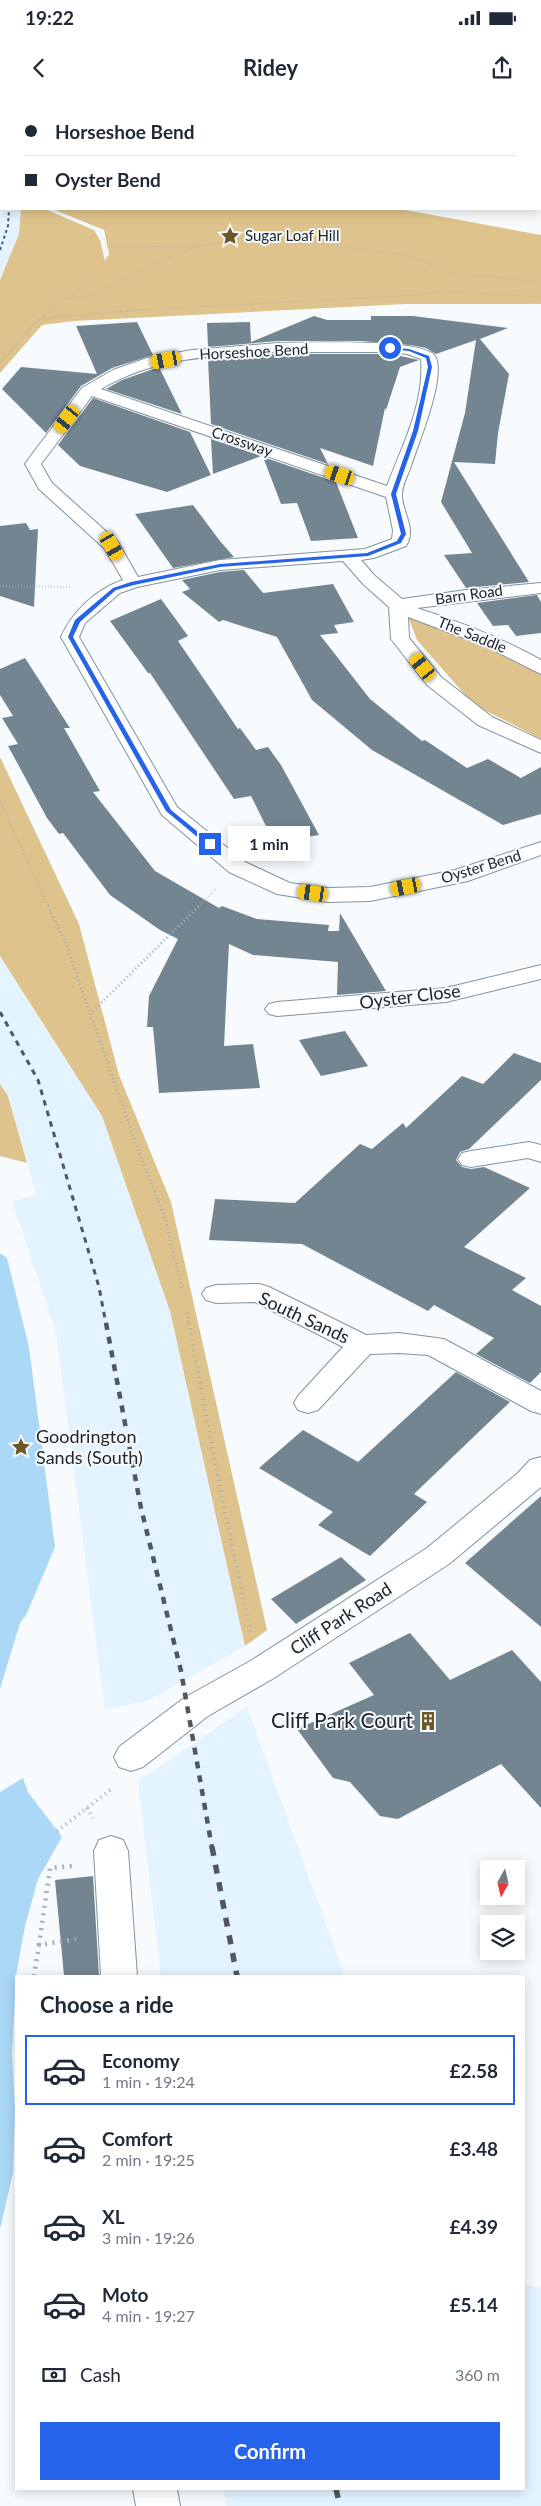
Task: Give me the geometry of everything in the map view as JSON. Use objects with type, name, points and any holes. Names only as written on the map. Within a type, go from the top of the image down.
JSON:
[{"type":"street","name":"Horseshoe Bend","points":[[124,586],[112,546],[45,486],[33,464],[89,390],[113,375],[151,363],[214,351],[269,348],[409,350],[428,357],[430,367],[416,431],[394,494]]},
{"type":"street","name":"Crossway","points":[[89,390],[394,494]]},
{"type":"street","points":[[348,556],[368,554],[400,542],[403,534],[394,494]]},
{"type":"street","name":"Oyster Bend","points":[[348,556],[220,565],[124,586],[77,621],[70,637],[169,811],[237,867],[285,889],[328,896],[370,894],[460,876],[541,848]]},
{"type":"street","name":"The Saddle","points":[[348,556],[399,607],[454,626],[516,653],[541,668]]},
{"type":"street","name":"Barn Road","points":[[399,607],[466,595],[541,588]]},
{"type":"street","points":[[399,607],[400,639],[434,681],[486,721],[541,747]]},
{"type":"street","name":"Oyster Close","points":[[277,1009],[446,995],[541,972]]},
{"type":"street","points":[[471,1159],[529,1150],[541,1154]]},
{"type":"street","name":"South Sands","points":[[216,1294],[260,1293],[362,1345],[399,1343],[434,1346],[541,1404]]},
{"type":"street","name":"South Sands","points":[[308,1402],[362,1345]]},
{"type":"street","name":"Cliff Park Road","points":[[131,1757],[196,1706],[263,1669],[438,1556],[529,1481],[541,1468]]},
{"type":"street","points":[[112,1852],[119,1975]]},
{"type":"street","points":[[156,2490],[158,2506]]},
{"type":"path","points":[[0,363],[38,319],[86,284],[104,262],[107,247],[98,230],[51,210]]},
{"type":"path","points":[[107,247],[201,246],[253,239],[277,240],[405,255],[465,277],[487,276],[541,283]]},
{"type":"path","points":[[66,300],[92,295],[164,259],[201,246]]},
{"type":"path","points":[[38,319],[74,314],[224,304],[419,295],[440,291],[541,297]]},
{"type":"path","points":[[0,586],[124,586]]},
{"type":"path","points":[[0,801],[65,942],[140,1155],[165,1218],[184,1298]]},
{"type":"path","points":[[90,1014],[237,867]]},
{"type":"path","points":[[186,1307],[219,1484],[250,1630]]},
{"type":"path","points":[[56,1831],[87,1808]]},
{"type":"path","points":[[34,1975],[50,1868]]},
{"type":"path","points":[[39,1945],[115,1932]]},
{"type":"shaded area","points":[[0,210],[21,210],[19,234],[0,280]]},
{"type":"shaded area","points":[[21,210],[47,210],[94,230],[100,240],[105,261],[109,254],[104,230],[55,210],[405,210],[541,235],[541,304],[405,304],[74,321],[42,325],[0,373],[0,280],[19,234]]},
{"type":"shaded area","points":[[412,618],[501,650],[541,675],[541,739],[473,704],[417,640],[409,619]]},
{"type":"shaded area","points":[[0,757],[79,924],[119,1075],[171,1202],[267,1630],[245,1646],[170,1311],[102,1116],[0,956]]},
{"type":"shaded area","points":[[0,956],[102,1116],[170,1311],[245,1646],[149,1700],[105,1710],[56,1332],[12,1201],[37,1195],[8,1096],[0,1084]]},
{"type":"shaded area","points":[[0,1084],[8,1096],[27,1163],[0,1156]]},
{"type":"shaded area","points":[[247,1707],[345,1975],[161,1975],[138,1781]]},
{"type":"shaded area","points":[[525,2284],[541,2288],[541,2506],[226,2506],[224,2490],[525,2490]]},
{"type":"water","name":"Goodrington Sands (South)","points":[[0,1253],[7,1258],[29,1347],[55,1547],[27,1613],[20,1623],[0,1689]]},
{"type":"water","points":[[23,1778],[28,1792],[62,1837],[38,1879],[25,1926],[15,1975],[12,2054],[15,2109],[13,2173],[0,2229],[0,1792]]},
{"type":"building","points":[[314,316],[327,320],[371,320],[371,316],[413,316],[508,328],[480,339],[509,374],[498,433],[495,464],[454,462],[529,582],[466,588],[444,555],[472,553],[441,502],[465,413],[476,340],[436,354],[426,348],[410,345],[361,341],[278,341],[208,347],[207,323],[250,322],[251,342]]},
{"type":"building","points":[[137,322],[153,355],[112,368],[81,386],[46,433],[2,389],[21,367],[97,374],[76,326]]},
{"type":"building","points":[[278,354],[391,354],[419,360],[400,367],[386,410],[385,408],[373,466],[320,448],[328,464],[211,424],[208,359]]},
{"type":"building","points":[[159,367],[182,414],[106,389],[122,380]]},
{"type":"building","points":[[93,398],[190,432],[211,475],[167,492],[80,466],[58,445]]},
{"type":"building","points":[[211,439],[261,456],[213,474]]},
{"type":"building","points":[[263,457],[336,482],[358,538],[311,541],[297,503],[281,504]]},
{"type":"building","points":[[193,505],[234,557],[173,568],[135,514]]},
{"type":"building","points":[[26,523],[30,530],[38,529],[34,607],[0,596],[0,526]]},
{"type":"building","points":[[244,570],[263,593],[333,584],[354,622],[334,625],[338,633],[320,635],[370,699],[422,741],[425,740],[467,768],[488,759],[521,778],[541,767],[541,814],[503,825],[372,750],[312,700],[277,637],[223,620],[219,622],[182,592],[190,589],[182,580],[220,572]]},
{"type":"building","points":[[537,595],[541,602],[541,633],[516,636],[508,625],[493,626],[477,603]]},
{"type":"building","points":[[161,599],[188,636],[178,641],[238,729],[240,728],[256,750],[268,747],[281,765],[319,835],[274,842],[251,796],[234,799],[150,673],[148,673],[110,621]]},
{"type":"building","points":[[25,658],[70,728],[64,728],[100,791],[93,792],[155,871],[219,908],[222,906],[257,919],[329,925],[328,931],[339,931],[340,913],[386,991],[337,995],[338,962],[253,955],[229,944],[224,1046],[253,1044],[260,1088],[159,1093],[153,1027],[147,1027],[149,996],[178,939],[160,930],[110,895],[63,833],[59,834],[47,818],[8,746],[18,744],[2,718],[13,716],[0,695],[0,669]]},
{"type":"building","points":[[345,1031],[368,1066],[321,1076],[299,1040]]},
{"type":"building","points":[[514,1053],[541,1063],[541,1080],[469,1149],[460,1152],[456,1160],[462,1167],[471,1169],[484,1167],[530,1188],[464,1247],[526,1278],[512,1290],[541,1306],[541,1372],[530,1383],[476,1354],[494,1338],[434,1305],[428,1311],[302,1244],[209,1240],[215,1199],[295,1203],[360,1144],[372,1149],[403,1123],[406,1128],[462,1076],[483,1084]]},
{"type":"building","points":[[456,1372],[510,1402],[414,1494],[427,1502],[370,1556],[318,1525],[333,1512],[259,1468],[303,1430],[358,1462]]},
{"type":"building","points":[[541,1496],[541,1627],[465,1563]]},
{"type":"building","points":[[341,1557],[366,1580],[296,1624],[271,1599]]},
{"type":"building","name":"Cliff Park Court","points":[[410,1633],[450,1680],[512,1650],[541,1682],[541,1808],[501,1764],[398,1819],[380,1816],[350,1782],[333,1778],[297,1729],[374,1695],[349,1663]]},
{"type":"building","points":[[93,1876],[99,1975],[64,1975],[55,1880]]},
{"type":"railway","points":[[0,250],[8,226],[9,210]]},
{"type":"railway","points":[[0,1012],[38,1080],[99,1287],[106,1324]]},
{"type":"railway","points":[[106,1323],[141,1508],[181,1671],[212,1848]]},
{"type":"railway","points":[[212,1847],[237,1975]]},
{"type":"railway","points":[[336,2490],[340,2506]]},
{"type":"place","name":"Sugar Loaf Hill","points":[[230,236]]},
{"type":"place","name":"Goodrington Sands (South)","points":[[21,1447]]},
{"type":"place","name":"Cliff Park Court","points":[[428,1721]]},
{"type":"route","points":[[210,844],[169,811],[70,637],[77,621],[114,589],[133,583],[220,565],[368,554],[386,549],[400,542],[403,534],[394,494],[404,459],[416,431],[430,367],[428,357],[409,350],[390,348]]}]
